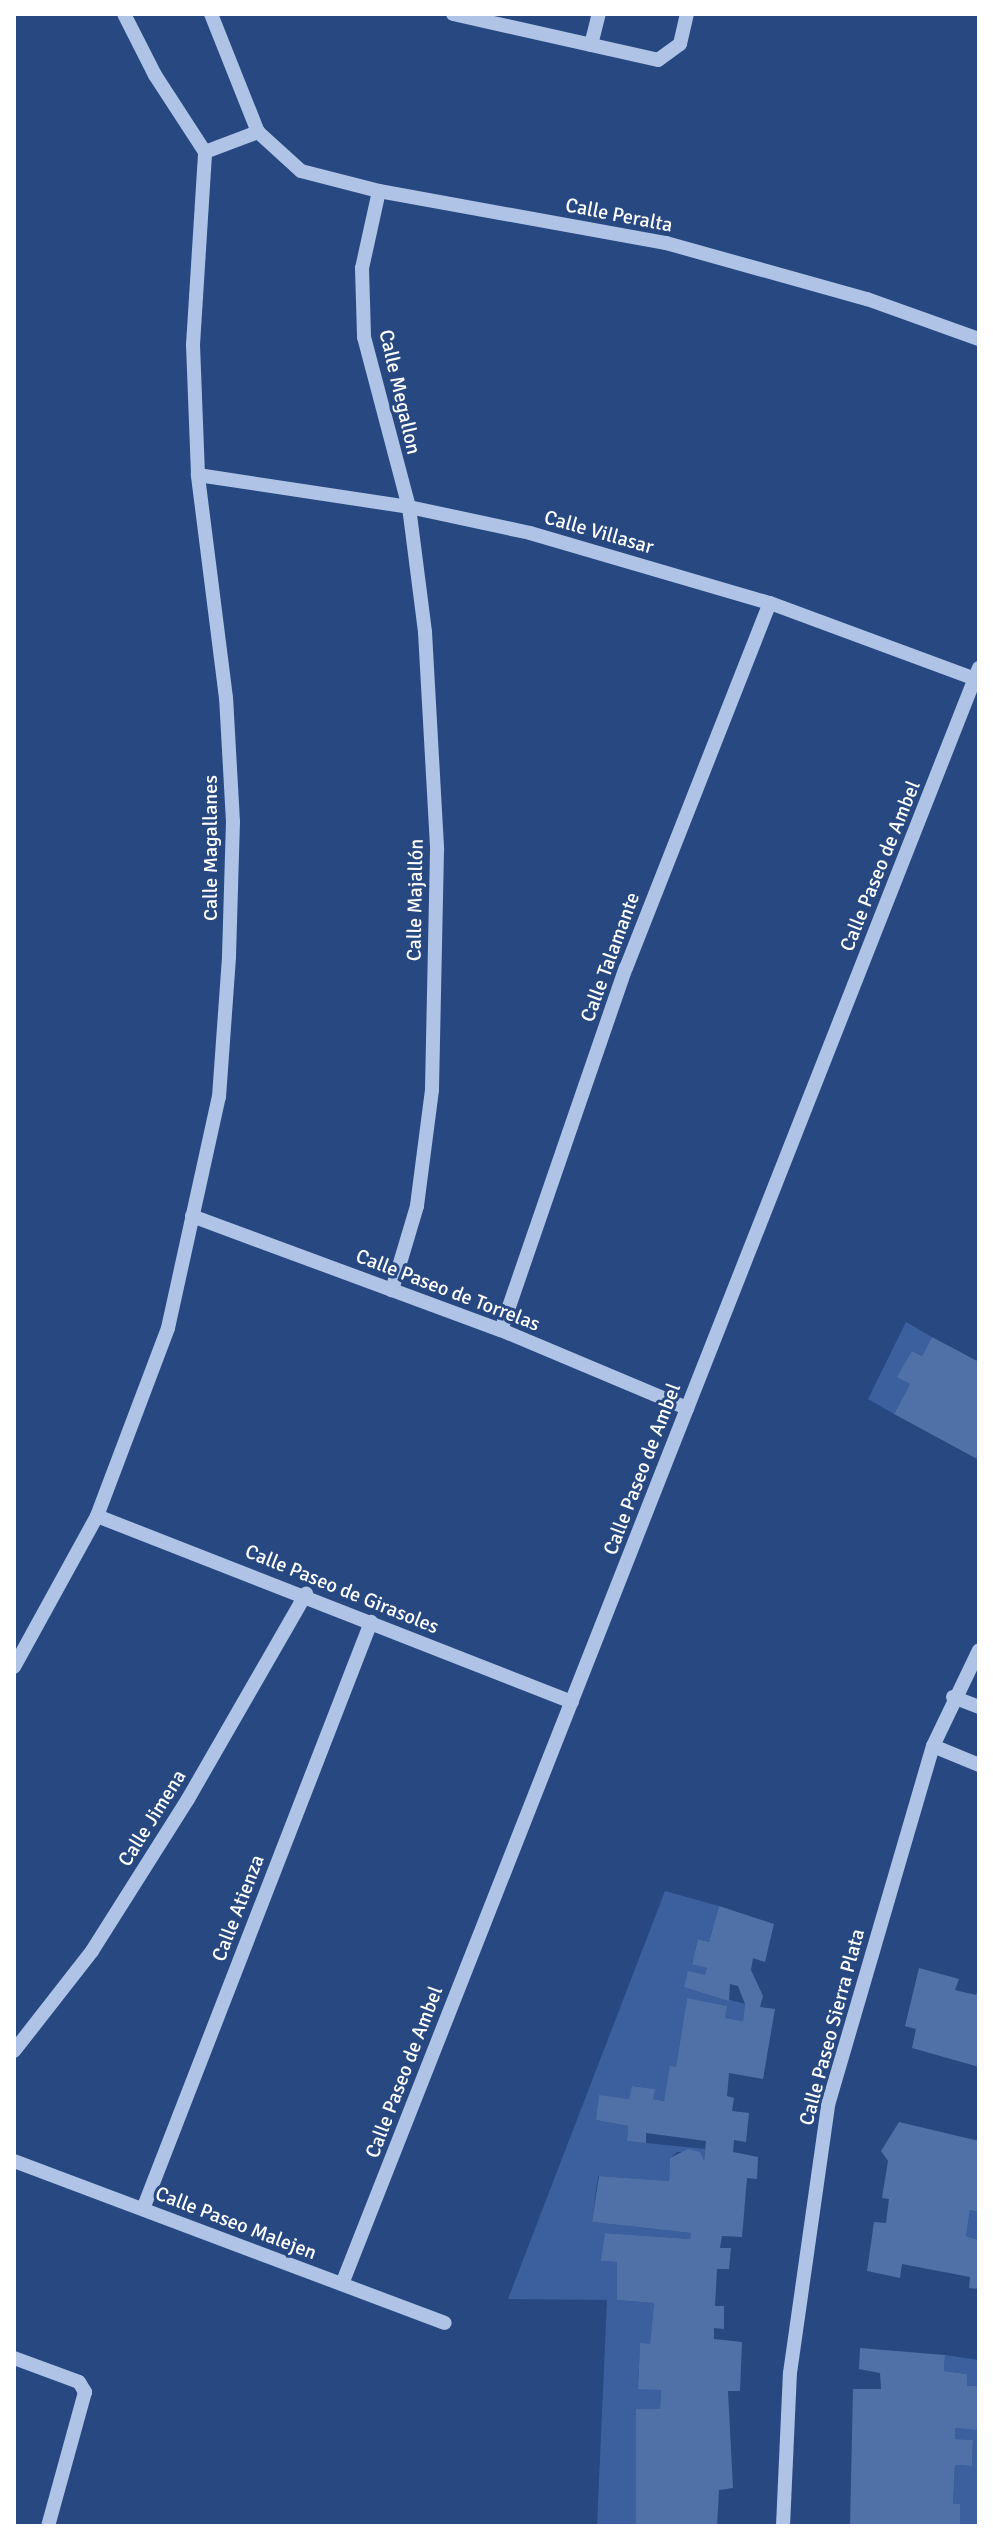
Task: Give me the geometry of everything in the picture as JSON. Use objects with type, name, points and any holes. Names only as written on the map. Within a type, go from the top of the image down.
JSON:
[{"type":"street","points":[[124,14],[155,75],[205,152],[258,132],[211,14]]},
{"type":"street","points":[[453,14],[504,20],[658,60],[680,44],[687,14]]},
{"type":"street","points":[[591,45],[599,14]]},
{"type":"street","name":"Calle Peralta","points":[[258,132],[301,171],[379,191],[666,243],[867,299],[979,339]]},
{"type":"street","name":"Calle Magallanes","points":[[14,1667],[97,1516],[168,1328],[219,1097],[233,822],[226,698],[198,475],[193,345],[205,152]]},
{"type":"street","name":"Calle Megallon","points":[[379,191],[362,268],[364,337],[409,507]]},
{"type":"street","name":"Calle Villasar","points":[[198,475],[409,507],[530,533],[770,603],[977,674]]},
{"type":"street","name":"Calle Majallón","points":[[392,1290],[417,1206],[432,1090],[437,850],[425,632],[409,507]]},
{"type":"street","name":"Calle Talamante","points":[[501,1330],[626,968],[770,603]]},
{"type":"street","name":"Calle Paseo de Ambel","points":[[342,2284],[977,674]]},
{"type":"street","name":"Calle Paseo de Torrelas","points":[[192,1216],[501,1330],[687,1408]]},
{"type":"street","name":"Calle Paseo de Girasoles","points":[[97,1516],[306,1594],[572,1702]]},
{"type":"street","name":"Calle Jimena","points":[[14,2051],[100,1939],[306,1594]]},
{"type":"street","name":"Calle Atienza","points":[[143,2209],[371,1622]]},
{"type":"street","name":"Calle Paseo Sierra Plata","points":[[783,2526],[790,2373],[828,2105],[933,1746],[953,1697],[979,1650]]},
{"type":"street","points":[[953,1697],[979,1707]]},
{"type":"street","points":[[933,1746],[979,1765]]},
{"type":"street","name":"Calle Paseo Malejen","points":[[14,2161],[445,2323]]},
{"type":"street","points":[[14,2358],[79,2382],[85,2392],[48,2526]]},
{"type":"shaded area","points":[[906,1322],[932,1337],[922,1356],[912,1351],[898,1377],[910,1384],[894,1414],[868,1399]]},
{"type":"shaded area","points":[[665,1891],[719,1906],[709,1942],[698,1939],[692,1963],[707,1968],[705,1975],[685,1987],[745,2004],[743,2021],[725,2018],[726,2006],[687,1998],[676,2067],[664,2101],[653,2099],[654,2089],[633,2086],[629,2099],[599,2096],[596,2120],[628,2126],[627,2141],[705,2149],[704,2161],[699,2152],[677,2152],[670,2158],[669,2181],[598,2176],[592,2222],[691,2233],[690,2239],[606,2233],[602,2261],[617,2262],[617,2300],[654,2303],[650,2344],[640,2344],[638,2388],[661,2390],[660,2409],[636,2409],[636,2526],[597,2526],[607,2300],[508,2299]]},
{"type":"shaded area","points":[[970,2210],[979,2212],[979,2240],[966,2236]]},
{"type":"shaded area","points":[[945,2355],[979,2360],[979,2526],[960,2526],[960,2505],[953,2504],[955,2465],[972,2466],[973,2440],[955,2439],[955,2428],[978,2429],[978,2387],[967,2386],[967,2374],[944,2371]]},
{"type":"building","points":[[932,1337],[979,1362],[979,1460],[894,1414],[910,1384],[897,1377],[912,1351],[922,1356]]},
{"type":"building","points":[[719,1906],[774,1924],[765,1962],[753,1958],[751,1970],[763,1996],[760,2007],[775,2009],[763,2079],[729,2073],[727,2096],[734,2098],[732,2111],[749,2113],[746,2142],[734,2140],[733,2152],[758,2157],[757,2179],[747,2178],[742,2237],[722,2236],[720,2248],[731,2248],[729,2269],[717,2269],[715,2306],[724,2306],[724,2329],[714,2328],[714,2339],[742,2342],[740,2391],[728,2391],[733,2488],[719,2490],[717,2526],[636,2526],[636,2409],[660,2409],[661,2390],[638,2389],[640,2343],[650,2344],[654,2303],[617,2300],[617,2262],[601,2261],[605,2233],[690,2239],[691,2233],[592,2222],[599,2176],[669,2181],[670,2158],[688,2149],[700,2152],[704,2161],[706,2141],[646,2133],[646,2143],[627,2141],[628,2126],[596,2120],[599,2095],[629,2099],[632,2086],[655,2089],[653,2099],[664,2101],[670,2066],[676,2067],[687,1998],[727,2006],[725,2018],[743,2021],[745,2004],[738,1986],[730,1984],[729,2001],[684,1987],[688,1971],[705,1975],[707,1968],[692,1964],[698,1939],[709,1942]]},
{"type":"building","points":[[919,1968],[959,1979],[955,1990],[976,1995],[979,1988],[979,2067],[912,2048],[916,2029],[905,2026]]},
{"type":"building","points":[[899,2122],[979,2141],[979,2212],[970,2210],[966,2236],[979,2240],[979,2289],[969,2288],[970,2277],[902,2264],[900,2278],[867,2271],[874,2222],[886,2223],[889,2199],[882,2198],[888,2161],[881,2151]]},
{"type":"building","points":[[860,2348],[945,2355],[944,2371],[967,2374],[967,2386],[978,2386],[978,2430],[955,2428],[955,2439],[973,2440],[972,2466],[955,2465],[953,2504],[960,2504],[960,2526],[850,2526],[853,2389],[881,2389],[880,2373],[859,2369]]}]
